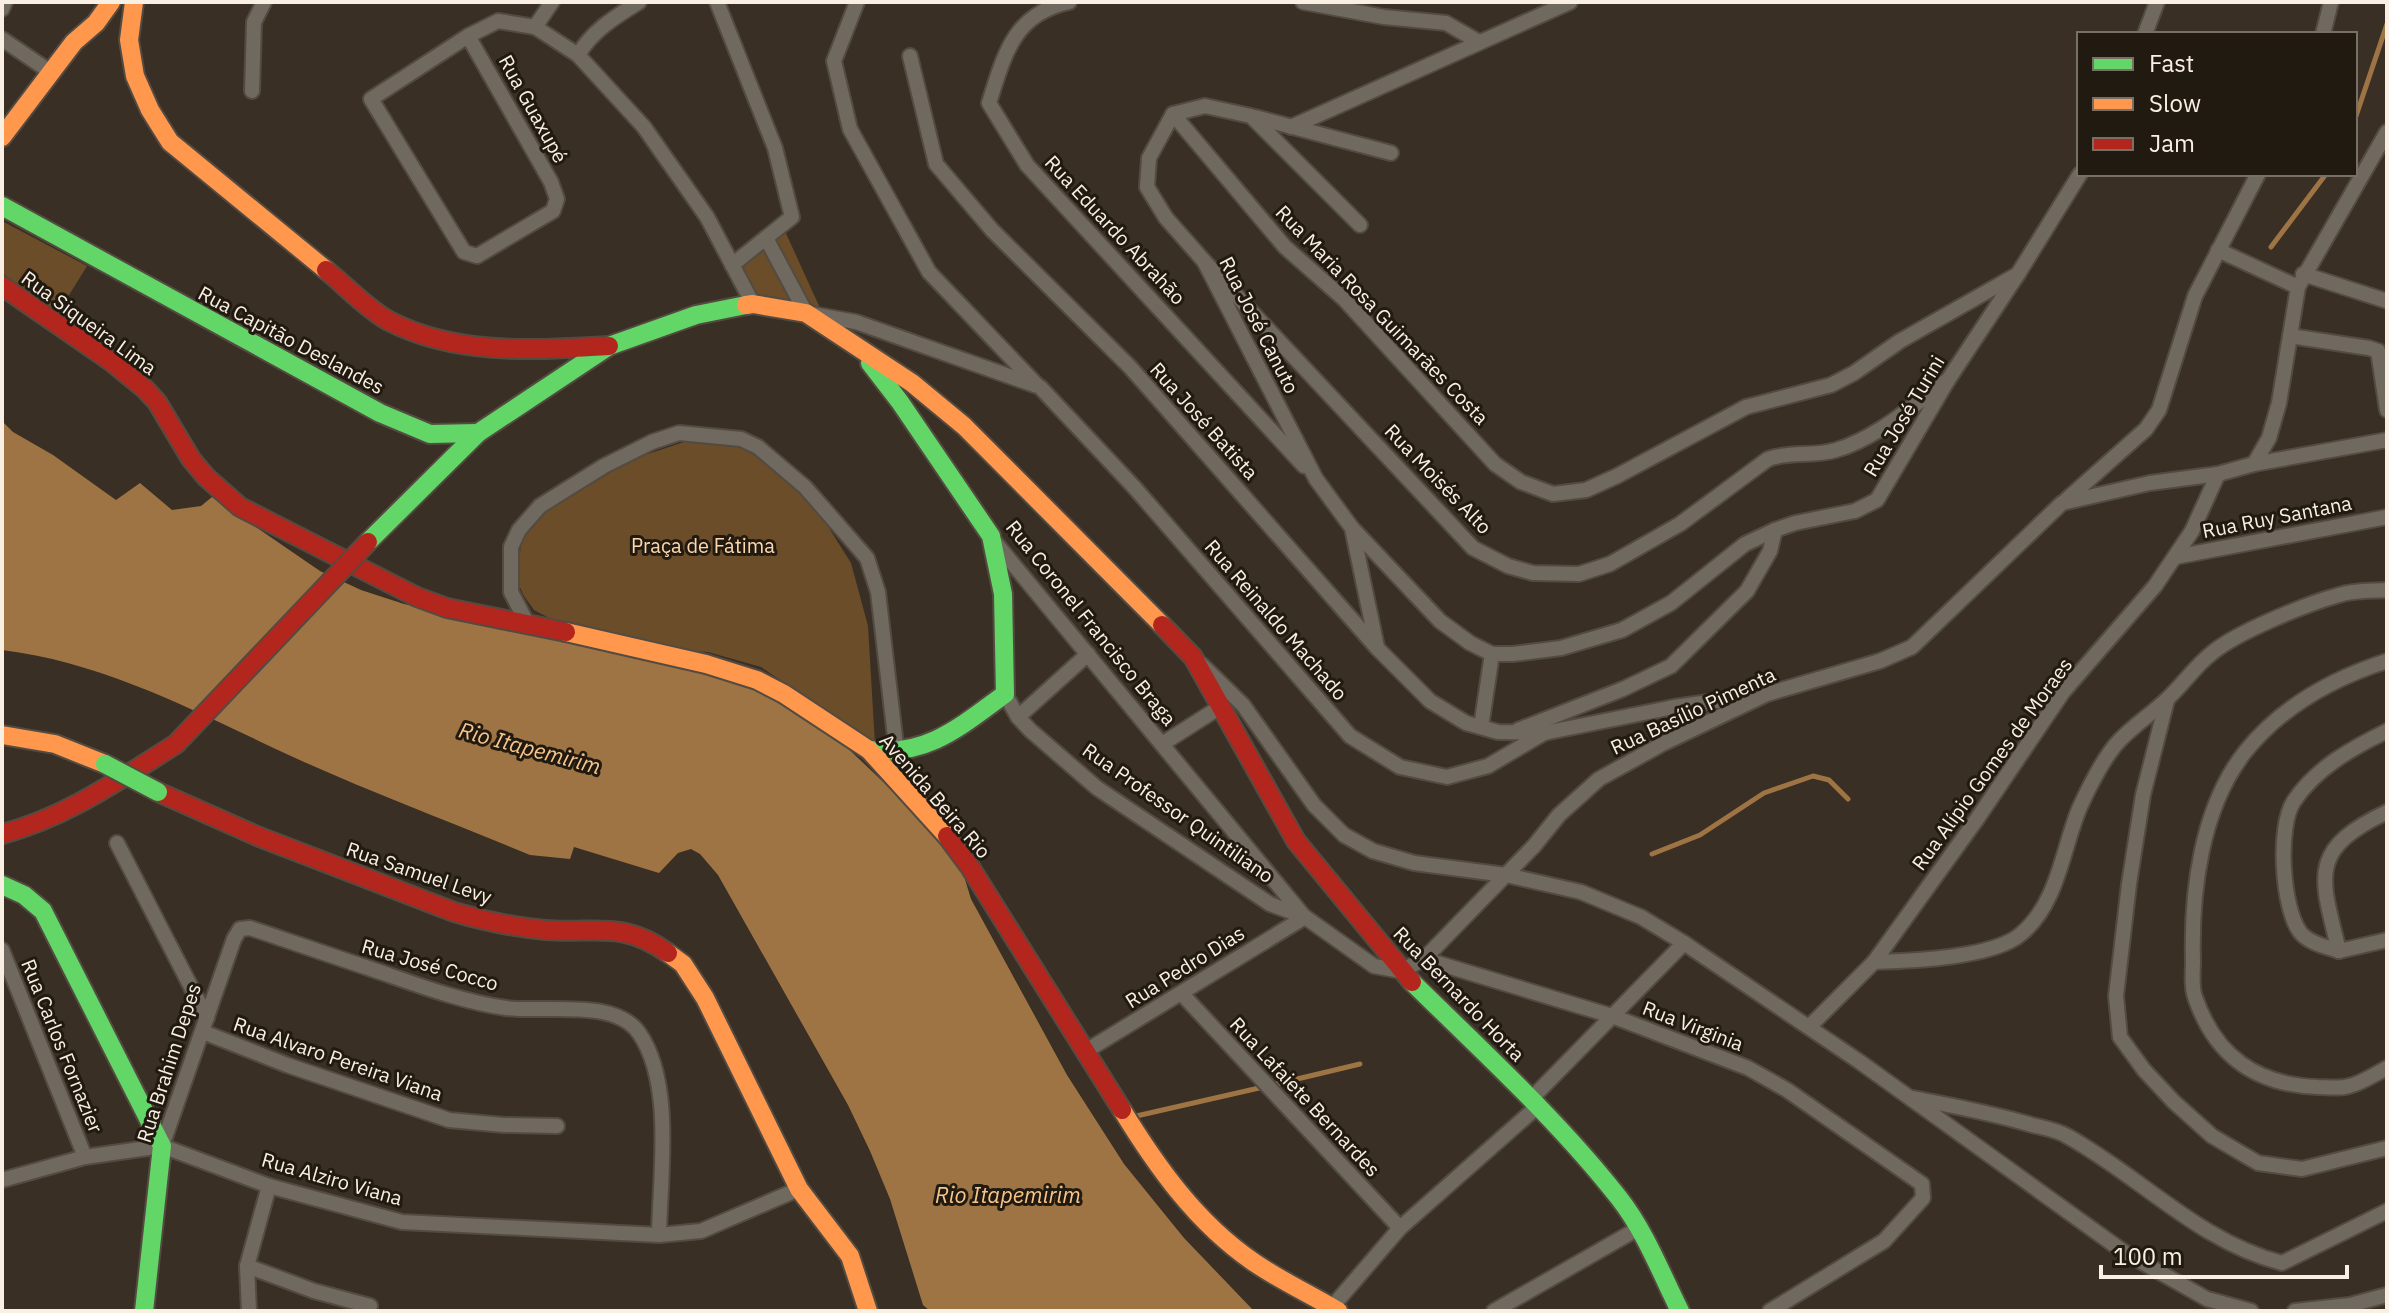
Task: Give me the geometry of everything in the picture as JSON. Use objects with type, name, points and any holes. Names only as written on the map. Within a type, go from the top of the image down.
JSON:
[{"type":"main road","points":[[2,137],[74,42],[96,23],[111,2]]},
{"type":"main road","points":[[134,2],[129,44],[136,80],[145,104],[170,142],[387,320],[439,341],[495,349],[609,346]]},
{"type":"main road","name":"Rua Capitão Deslandes","points":[[2,206],[92,258],[411,428],[430,434],[478,433]]},
{"type":"main road","name":"Rua Siqueira Lima","points":[[2,286],[112,362],[145,389],[157,402],[191,459],[240,507]]},
{"type":"main road","points":[[2,834],[26,829],[66,811],[176,744],[368,542],[478,433],[609,346],[696,315],[753,304],[806,313]]},
{"type":"main road","name":"Rua Bernardo Horta","points":[[806,313],[912,383],[964,426],[1193,657],[1296,841],[1401,971],[1534,1102],[1620,1199],[1639,1228],[1680,1311]]},
{"type":"main road","name":"Rua Coronel Francisco Braga","points":[[857,347],[900,402],[991,536]]},
{"type":"main road","name":"Avenida Beira Rio","points":[[240,507],[417,597],[457,610],[527,623],[733,671],[784,694],[869,750],[944,833],[970,867],[1153,1160],[1205,1223],[1255,1262],[1335,1309]]},
{"type":"main road","name":"Rua Professor Quintiliano","points":[[991,536],[997,555],[1005,612],[1005,694]]},
{"type":"main road","points":[[869,750],[897,754],[931,744],[1005,694]]},
{"type":"main road","name":"Rua Samuel Levy","points":[[2,735],[38,738],[68,746],[158,792],[270,841],[454,912],[486,922],[547,930],[593,928],[629,932],[654,943],[683,964],[705,998],[799,1189],[850,1256],[868,1311]]},
{"type":"main road","points":[[2,885],[24,895],[43,911],[162,1146]]},
{"type":"main road","name":"Rua Brahim Depes","points":[[144,1311],[162,1146]]},
{"type":"street","points":[[2,9],[5,2]]},
{"type":"street","points":[[252,91],[254,22],[264,2]]},
{"type":"street","points":[[535,27],[552,2]]},
{"type":"street","points":[[578,55],[588,39],[639,2]]},
{"type":"street","points":[[717,2],[775,148],[792,217],[732,265]]},
{"type":"street","points":[[857,2],[834,61],[850,129],[929,272],[1040,387]]},
{"type":"street","name":"Rua Eduardo Abrahão","points":[[1069,2],[1055,5],[1016,31],[989,103],[1027,165],[1316,479]]},
{"type":"street","points":[[1303,2],[1384,17],[1446,23],[1479,42]]},
{"type":"street","points":[[1291,127],[1570,2]]},
{"type":"street","points":[[2146,32],[2157,2]]},
{"type":"street","points":[[2324,32],[2331,2]]},
{"type":"street","points":[[468,36],[498,21],[535,27],[578,55],[644,127],[707,217],[753,304]]},
{"type":"street","name":"Rua Guaxupé","points":[[468,36],[551,182],[557,199],[553,211],[477,256],[464,252],[371,99],[468,36]]},
{"type":"street","points":[[2,39],[52,73]]},
{"type":"street","name":"Rua José Batista","points":[[910,56],[936,164],[992,230],[1130,367],[1377,648],[1430,701],[1466,723],[1498,732],[1544,733]]},
{"type":"street","points":[[1173,114],[1205,106],[1391,153]]},
{"type":"street","name":"Rua José Canuto","points":[[1173,114],[1149,158],[1147,187],[1166,218],[1204,261],[1316,479],[1352,528],[1377,648]]},
{"type":"street","name":"Rua Maria Rosa Guimarães Costa","points":[[1173,114],[1285,247],[1344,299],[1495,464],[1521,482],[1553,494],[1586,490],[1746,407],[1831,385],[1900,341],[2018,274]]},
{"type":"street","points":[[1251,116],[1360,225]]},
{"type":"street","points":[[2254,464],[2274,422],[2301,280],[2387,132]]},
{"type":"street","name":"Rua José Turini","points":[[1492,654],[1561,648],[1622,630],[1671,603],[1745,544],[1795,523],[1855,511],[1877,500],[1948,380],[2079,176]]},
{"type":"street","name":"Rua Basílio Pimenta","points":[[1401,971],[1424,959],[1559,815],[1599,779],[1664,743],[1767,694],[1880,661],[1912,647],[2062,503],[2146,429],[2159,410],[2195,296],[2257,176]]},
{"type":"street","points":[[766,238],[806,313]]},
{"type":"street","points":[[2218,250],[2301,280],[2387,301]]},
{"type":"street","name":"Rua Moisés Alto","points":[[1204,261],[1473,548],[1508,566],[1533,573],[1579,574],[1610,564],[1680,524],[1768,459],[1779,455],[1832,451],[1850,445],[1867,437],[1948,380]]},
{"type":"street","name":"Rua Reinaldo Machado","points":[[806,313],[856,322],[1040,387],[1134,487],[1350,736],[1400,767],[1447,777],[1488,766],[1544,733],[1674,707],[1767,694]]},
{"type":"street","points":[[2290,336],[2378,351],[2387,410]]},
{"type":"street","points":[[527,623],[511,592],[511,547],[519,530],[540,506],[604,466],[652,442],[679,433],[741,439],[758,447],[805,487],[867,558],[880,606],[897,754]]},
{"type":"street","points":[[2062,503],[2150,483],[2218,474],[2254,464],[2387,440]]},
{"type":"street","name":"Rua Alípio Gomes de Moraes","points":[[1809,1027],[1874,962],[2063,692],[2155,586],[2205,506],[2218,474]]},
{"type":"street","name":"Rua Ruy Santana","points":[[2175,557],[2387,517]]},
{"type":"street","points":[[1352,528],[1440,621],[1470,643],[1492,654],[1481,727]]},
{"type":"street","points":[[1514,732],[1623,689],[1671,666],[1747,591],[1770,551],[1775,530]]},
{"type":"street","name":"Rua Coronel Francisco Braga","points":[[991,536],[1305,917]]},
{"type":"street","points":[[1874,962],[1936,960],[1999,947],[2020,936],[2045,905],[2080,807],[2100,769],[2117,743],[2167,700],[2194,668],[2235,637],[2341,594],[2387,590]]},
{"type":"street","points":[[1018,717],[1088,654]]},
{"type":"street","points":[[1193,657],[1243,705],[1314,805],[1344,835],[1373,851],[1414,863],[1506,875],[1581,892],[1641,917],[1809,1027],[2124,1252],[2207,1299],[2251,1311]]},
{"type":"street","points":[[2387,661],[2359,670],[2314,692],[2277,719],[2246,751],[2229,776],[2206,831],[2192,922],[2194,995],[2217,1044],[2259,1076],[2299,1086],[2347,1087],[2387,1068]]},
{"type":"street","name":"Rua Professor Quintiliano","points":[[1005,694],[1018,717],[1097,788],[1270,904],[1305,917],[1374,966],[1401,971]]},
{"type":"street","points":[[2167,700],[2143,795],[2129,884],[2116,996],[2120,1037],[2144,1070],[2174,1102],[2212,1136],[2258,1163],[2302,1169],[2387,1148]]},
{"type":"street","points":[[1162,744],[1220,707]]},
{"type":"street","points":[[2387,731],[2358,745],[2330,764],[2292,803],[2283,849],[2284,887],[2301,933],[2339,951],[2387,940]]},
{"type":"street","points":[[2339,951],[2323,886],[2326,864],[2357,826],[2387,812]]},
{"type":"street","points":[[117,843],[205,1025]]},
{"type":"street","name":"Rua Pedro Dias","points":[[1086,1051],[1305,917]]},
{"type":"street","name":"Rua José Cocco","points":[[240,929],[250,928],[443,994],[507,1008],[609,1012],[627,1019],[653,1056],[661,1096],[659,1235]]},
{"type":"street","name":"Rua Brahim Depes","points":[[162,1146],[240,929]]},
{"type":"street","points":[[1335,1309],[1400,1228],[1534,1102],[1684,943]]},
{"type":"street","name":"Rua Carlos Fornazier","points":[[2,950],[85,1157]]},
{"type":"street","name":"Rua Virginia","points":[[1424,959],[1612,1016],[1748,1068],[1774,1082],[1922,1184],[1923,1198],[1884,1241],[1770,1311]]},
{"type":"street","name":"Rua Lafaiete Bernardes","points":[[1182,994],[1400,1228]]},
{"type":"street","name":"Rua Alvaro Pereira Viana","points":[[205,1025],[287,1065],[449,1120],[557,1126]]},
{"type":"street","points":[[1908,1097],[2065,1134],[2155,1197],[2231,1244],[2282,1263],[2387,1211]]},
{"type":"street","points":[[2,1180],[85,1157],[162,1146]]},
{"type":"street","name":"Rua Alziro Viana","points":[[162,1146],[269,1186],[402,1222],[659,1235],[701,1231],[799,1189]]},
{"type":"street","points":[[249,1311],[247,1266],[269,1186]]},
{"type":"street","points":[[1494,1311],[1639,1228]]},
{"type":"street","points":[[247,1266],[314,1291],[370,1306]]},
{"type":"street","points":[[2295,1311],[2350,1305],[2387,1295]]},
{"type":"green space","points":[[2,221],[87,266],[58,313],[2,273]]},
{"type":"green space","points":[[784,229],[820,308],[755,296],[740,266]]},
{"type":"green space","name":"Praça de Fátima","points":[[684,442],[744,442],[815,506],[851,563],[868,626],[875,744],[761,667],[708,652],[661,649],[553,620],[534,610],[524,596],[517,581],[521,544],[528,530],[545,512],[633,459]]},
{"type":"water","name":"Rio Itapemirim","points":[[2,421],[13,432],[53,455],[116,500],[140,483],[172,510],[201,506],[212,497],[320,571],[361,590],[404,604],[608,648],[743,685],[774,698],[838,739],[917,814],[960,863],[971,899],[1067,1075],[1124,1164],[1184,1238],[1254,1311],[930,1311],[923,1305],[890,1199],[848,1105],[718,875],[700,854],[691,849],[678,853],[659,873],[574,847],[570,859],[530,855],[322,770],[187,707],[115,678],[78,666],[2,650]]},
{"type":"waterway","points":[[2357,113],[2387,24]]},
{"type":"waterway","points":[[2271,247],[2324,176]]},
{"type":"waterway","points":[[1652,854],[1700,835],[1764,793],[1813,776],[1829,780],[1848,799]]},
{"type":"waterway","points":[[1272,1085],[1360,1064]]},
{"type":"waterway","points":[[1132,1117],[1259,1088]]},
{"type":"traffic: fast","points":[[2,206],[380,413],[430,434],[478,433]]},
{"type":"traffic: fast","points":[[368,542],[478,433],[609,346],[696,315],[746,305]]},
{"type":"traffic: fast","points":[[869,750],[890,751],[926,744],[958,728],[1005,694],[1003,594],[991,536],[870,363]]},
{"type":"traffic: fast","points":[[105,764],[158,792]]},
{"type":"traffic: fast","points":[[2,885],[24,895],[43,911],[162,1146],[144,1311]]},
{"type":"traffic: fast","points":[[1412,982],[1596,1169],[1645,1238],[1680,1311]]},
{"type":"traffic: slow","points":[[2,137],[74,42],[96,23],[111,2]]},
{"type":"traffic: slow","points":[[134,2],[129,40],[135,76],[150,110],[170,142],[326,270]]},
{"type":"traffic: slow","points":[[746,305],[806,313],[912,383],[964,426],[1162,625]]},
{"type":"traffic: slow","points":[[566,632],[706,664],[757,680],[784,694],[869,750],[947,836]]},
{"type":"traffic: slow","points":[[2,735],[55,744],[105,764]]},
{"type":"traffic: slow","points":[[668,953],[683,964],[705,998],[799,1189],[850,1256],[868,1311]]},
{"type":"traffic: slow","points":[[1122,1110],[1164,1173],[1213,1229],[1262,1268],[1338,1311]]},
{"type":"traffic: jam","points":[[326,270],[389,321],[442,340],[497,348],[609,346]]},
{"type":"traffic: jam","points":[[2,286],[112,362],[145,389],[157,402],[191,459],[240,507],[417,597],[447,608],[566,632]]},
{"type":"traffic: jam","points":[[176,744],[368,542]]},
{"type":"traffic: jam","points":[[1162,625],[1193,657],[1296,841],[1412,982]]},
{"type":"traffic: jam","points":[[2,834],[71,807],[176,744]]},
{"type":"traffic: jam","points":[[158,792],[257,836],[454,912],[533,929],[622,932],[652,943],[668,953]]},
{"type":"traffic: jam","points":[[947,836],[970,867],[1122,1110]]}]
